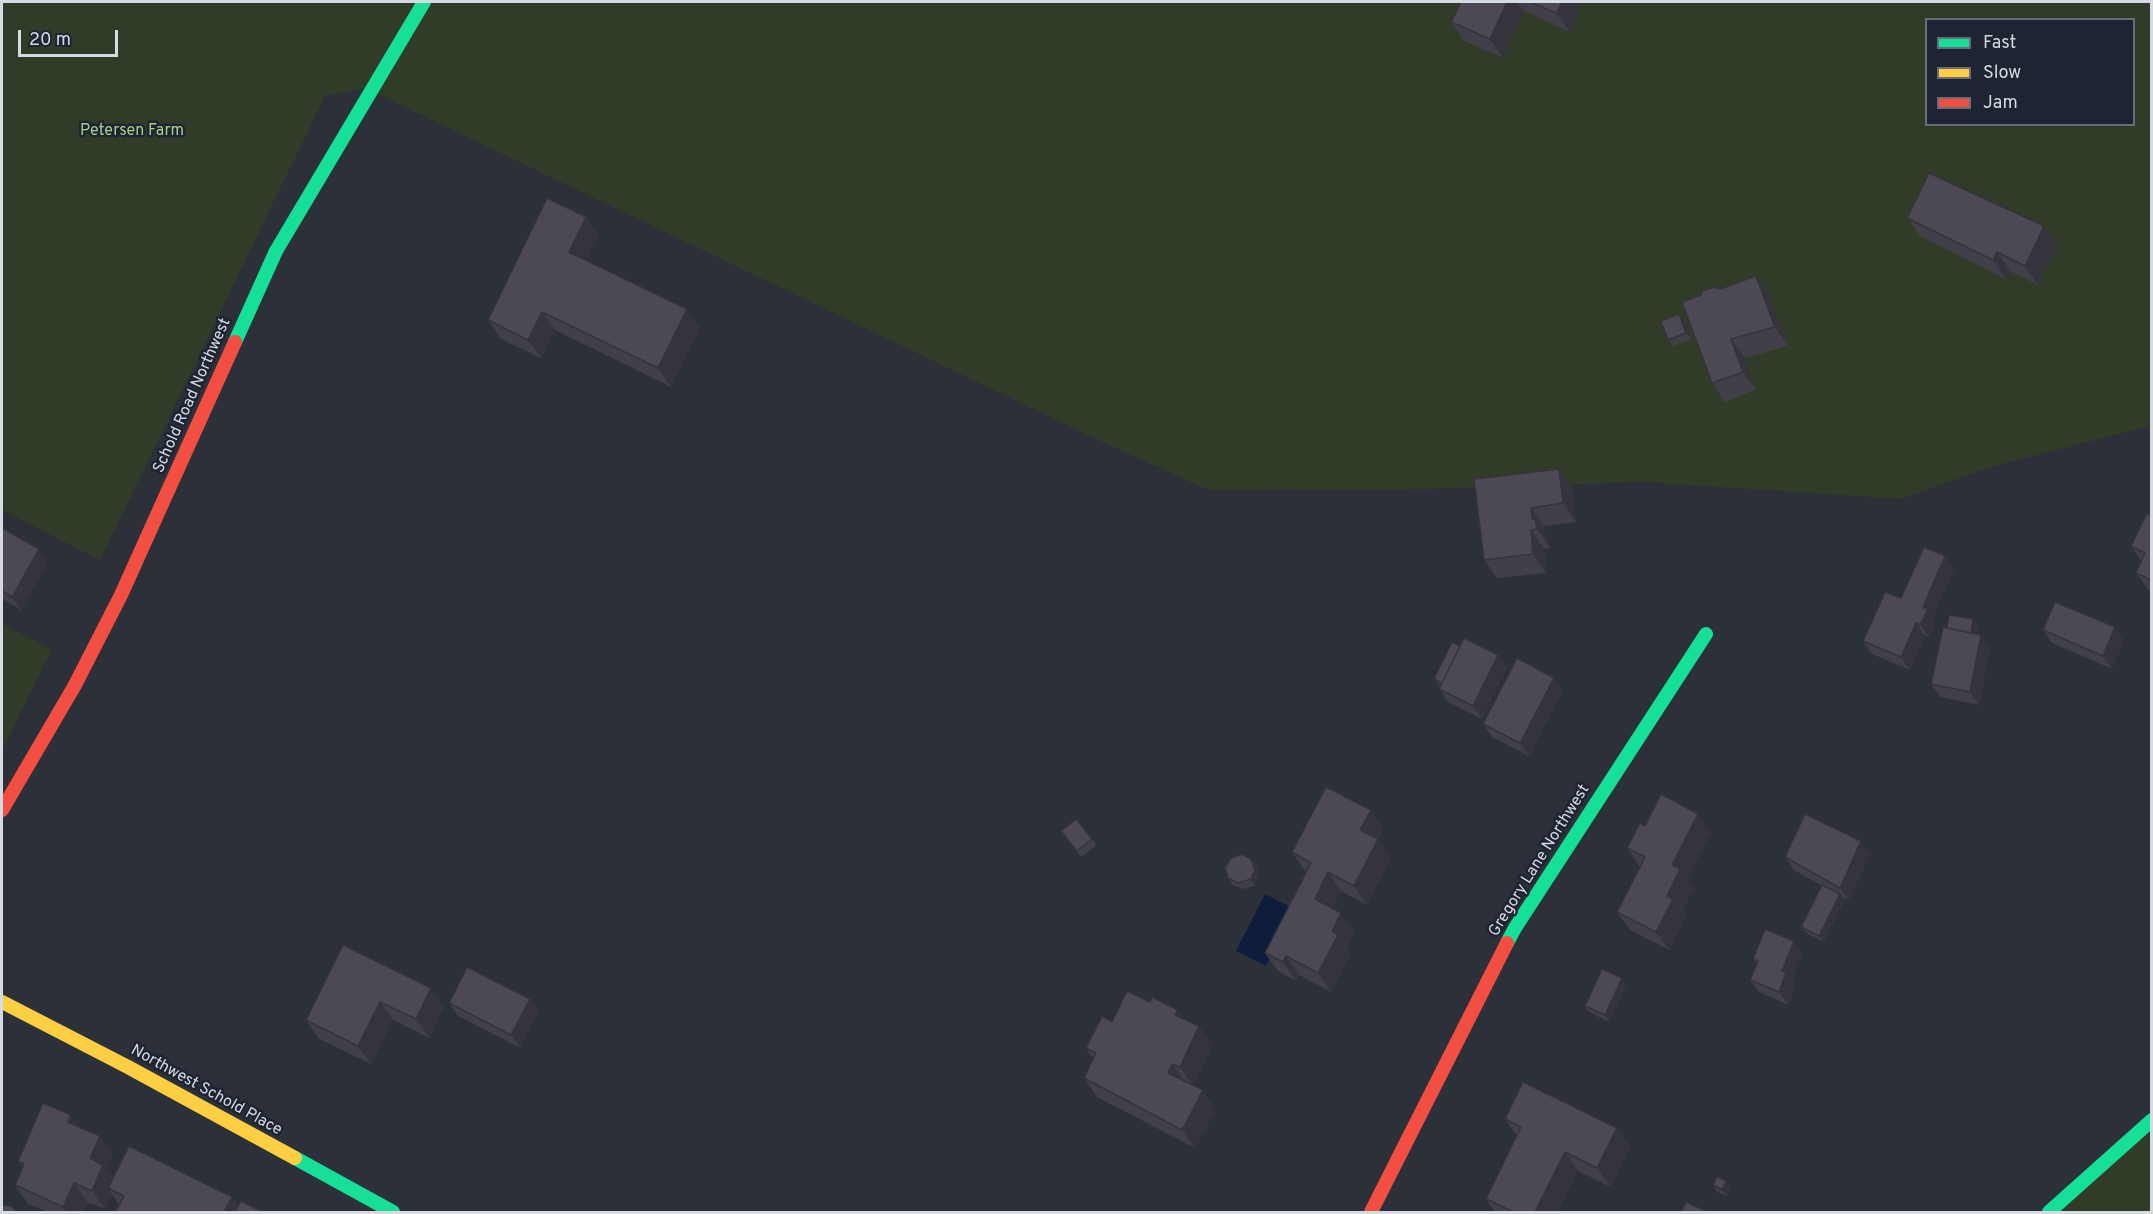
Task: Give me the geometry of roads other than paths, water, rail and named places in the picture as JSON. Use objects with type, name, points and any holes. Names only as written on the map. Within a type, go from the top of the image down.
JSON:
[{"type":"street","name":"Schold Road Northwest","points":[[2,810],[75,684],[121,595],[276,251],[424,2]]},
{"type":"street","name":"Gregory Lane Northwest","points":[[1371,1212],[1515,928],[1706,634]]},
{"type":"street","name":"Northwest Schold Place","points":[[2,1002],[128,1067],[393,1212]]},
{"type":"street","points":[[2049,1212],[2151,1120]]},
{"type":"water","points":[[1265,894],[1300,912],[1288,923],[1266,966],[1236,951]]},
{"type":"park label","name":"Petersen Farm","points":[[132,132]]}]
